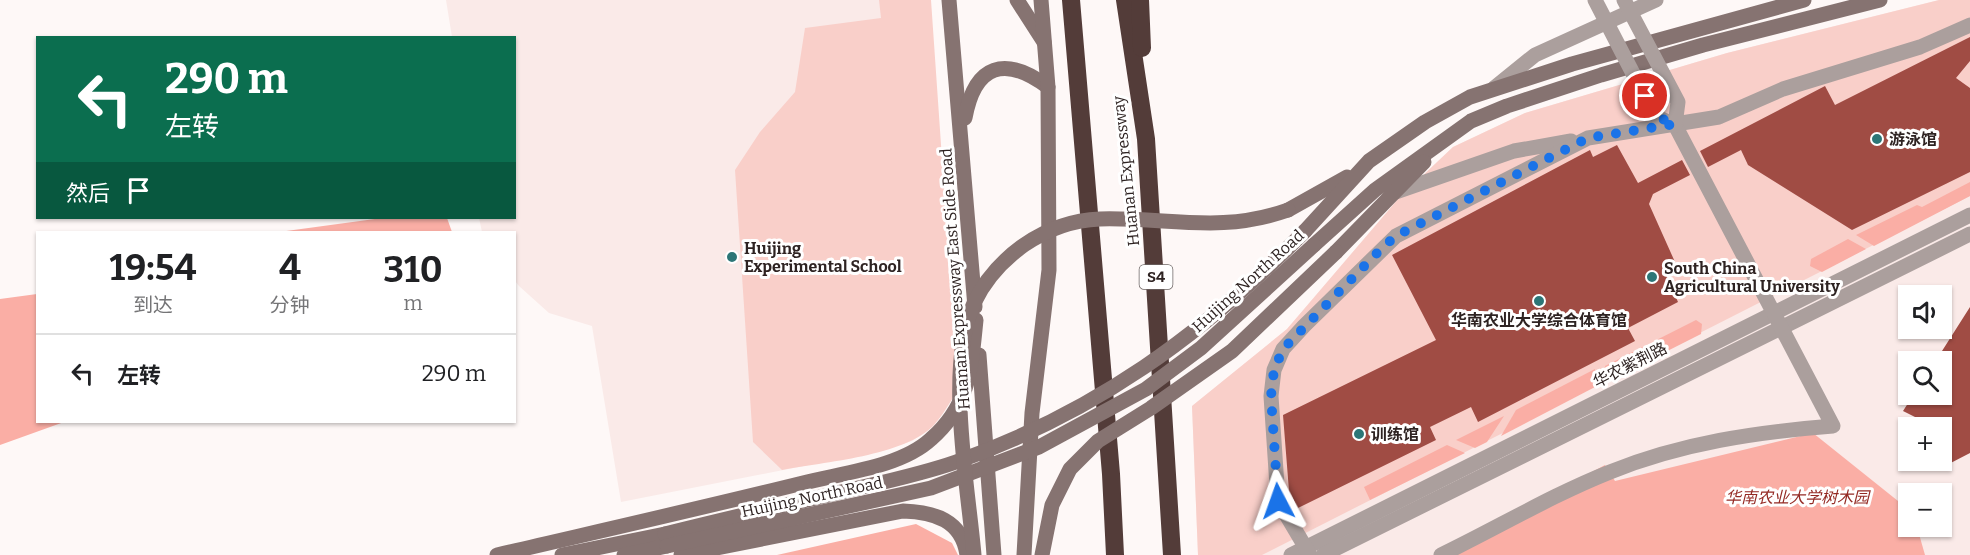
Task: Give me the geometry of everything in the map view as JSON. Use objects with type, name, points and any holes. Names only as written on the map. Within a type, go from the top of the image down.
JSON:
[{"type":"highway","points":[[1071,0],[1110,462],[1115,555]]},
{"type":"highway","name":"Huanan Expressway","points":[[1125,0],[1146,139],[1172,555]]},
{"type":"highway","points":[[1140,0],[1146,139]]},
{"type":"highway","points":[[1168,472],[1176,555]]},
{"type":"street","name":"Huanan Expressway East Side Road","points":[[949,0],[962,134],[994,555]]},
{"type":"street","points":[[1017,0],[1044,42]]},
{"type":"street","points":[[1024,555],[1032,413],[1049,270],[1048,87],[1041,0]]},
{"type":"street","points":[[1595,0],[1655,116],[1675,124]]},
{"type":"street","points":[[1441,555],[1609,472],[1674,450],[1765,431],[1833,426],[1675,124],[1678,102],[1624,0]]},
{"type":"street","points":[[1494,88],[1535,55],[1656,0]]},
{"type":"street","name":"Huijing North Road","points":[[624,555],[666,540],[954,463],[1064,416],[1149,366],[1196,332],[1250,286],[1305,231],[1369,161],[1448,108],[1494,88],[1804,0]]},
{"type":"street","name":"Huijing North Road","points":[[562,555],[666,540],[932,488],[1039,447],[1146,389],[1192,355],[1375,190],[1471,122],[1554,90],[1703,45],[1880,0]]},
{"type":"street","points":[[1396,192],[1514,151],[1719,117],[1784,89],[1920,47],[1970,25]]},
{"type":"street","points":[[962,134],[971,93],[985,74],[997,68],[1011,68],[1025,71],[1048,87]]},
{"type":"street","points":[[1042,555],[1052,505],[1070,469],[1098,441],[1151,408],[1232,351],[1336,252],[1446,138]]},
{"type":"street","points":[[1308,551],[1278,501],[1271,396],[1274,370],[1283,349],[1396,236],[1588,138]]},
{"type":"street","points":[[974,555],[962,422],[960,367],[967,324],[974,305],[993,274],[1005,260],[1032,240],[1065,225],[1117,219],[1230,224],[1260,219],[1288,210],[1321,193],[1369,161]]},
{"type":"street","name":"华农紫荆路","points":[[1291,555],[1308,551],[1970,215]]},
{"type":"street","name":"华农紫荆路","points":[[1323,555],[1970,234]]},
{"type":"street","points":[[498,555],[704,508],[914,453],[944,427],[961,401],[969,382],[976,320]]},
{"type":"street","points":[[681,555],[903,512],[928,512],[948,520],[958,530],[967,555]]},
{"type":"shaded area","name":"Huijing Experimental School","points":[[446,0],[931,0],[933,426],[912,441],[879,451],[621,502],[592,326],[549,313],[516,282],[516,231],[482,231],[479,219],[516,219],[516,36],[452,36]]},
{"type":"shaded area","points":[[879,0],[931,0],[958,390],[934,425],[921,436],[904,444],[862,456],[782,470],[753,442],[735,170],[760,132],[795,92],[805,28],[881,18]]},
{"type":"shaded area","name":"华南农业大学综合体育馆","points":[[1939,0],[1970,0],[1970,555],[1198,555],[1192,406],[1287,329],[1399,198],[1453,147],[1525,113],[1727,53]]},
{"type":"shaded area","name":"华南农业大学综合体育馆","points":[[1939,0],[1970,0],[1970,196],[1262,555],[1198,555],[1192,406],[1287,329],[1399,198],[1453,147],[1525,113],[1727,53]]},
{"type":"green space","points":[[1970,182],[1970,196],[1874,246],[1856,235],[1917,205],[1922,207]]},
{"type":"green space","points":[[375,219],[447,219],[452,231],[286,231]]},
{"type":"green space","points":[[1848,239],[1866,249],[1822,272],[1810,266],[1811,259]]},
{"type":"green space","points":[[36,294],[36,423],[61,423],[0,445],[0,299]]},
{"type":"green space","points":[[1696,320],[1702,324],[1701,334],[1606,382],[1605,366]]},
{"type":"green space","points":[[1595,369],[1595,387],[1501,436],[1516,410]]},
{"type":"green space","points":[[1504,416],[1487,442],[1475,448],[1456,440]]},
{"type":"green space","name":"华南农业大学树木园","points":[[1813,433],[1898,501],[1898,537],[1920,537],[1925,555],[1435,555],[1605,465],[1615,481]]},
{"type":"green space","points":[[1447,445],[1465,453],[1370,500],[1364,487]]},
{"type":"green space","points":[[916,524],[952,543],[958,555],[777,555]]},
{"type":"building","name":"游泳馆","points":[[1970,37],[1970,61],[1956,78],[1970,88],[1970,172],[1852,230],[1748,165],[1741,150],[1708,167],[1700,151],[1825,86],[1835,105]]},
{"type":"building","points":[[1617,145],[1638,183],[1682,160],[1690,175],[1653,194],[1649,204],[1679,271],[1667,277],[1678,302],[1628,328],[1635,341],[1478,422],[1471,407],[1430,427],[1436,440],[1298,508],[1289,491],[1283,415],[1436,340],[1392,255],[1590,150],[1593,157]]},
{"type":"building","points":[[1970,307],[1970,453],[1952,462],[1952,417],[1915,417],[1903,411],[1907,405],[1952,405],[1952,351],[1942,351],[1950,339],[1952,339],[1952,335]]},
{"type":"place","name":"游泳馆","points":[[1877,139]]},
{"type":"place","name":"Huijing Experimental School","points":[[732,257]]},
{"type":"place","name":"South China Agricultural University","points":[[1652,277]]},
{"type":"place","name":"华南农业大学综合体育馆","points":[[1539,301]]},
{"type":"place","name":"训练馆","points":[[1359,434]]},
{"type":"route","points":[[1278,501],[1271,396],[1274,370],[1283,349],[1396,236],[1588,138],[1675,124],[1655,116],[1645,96]]}]
